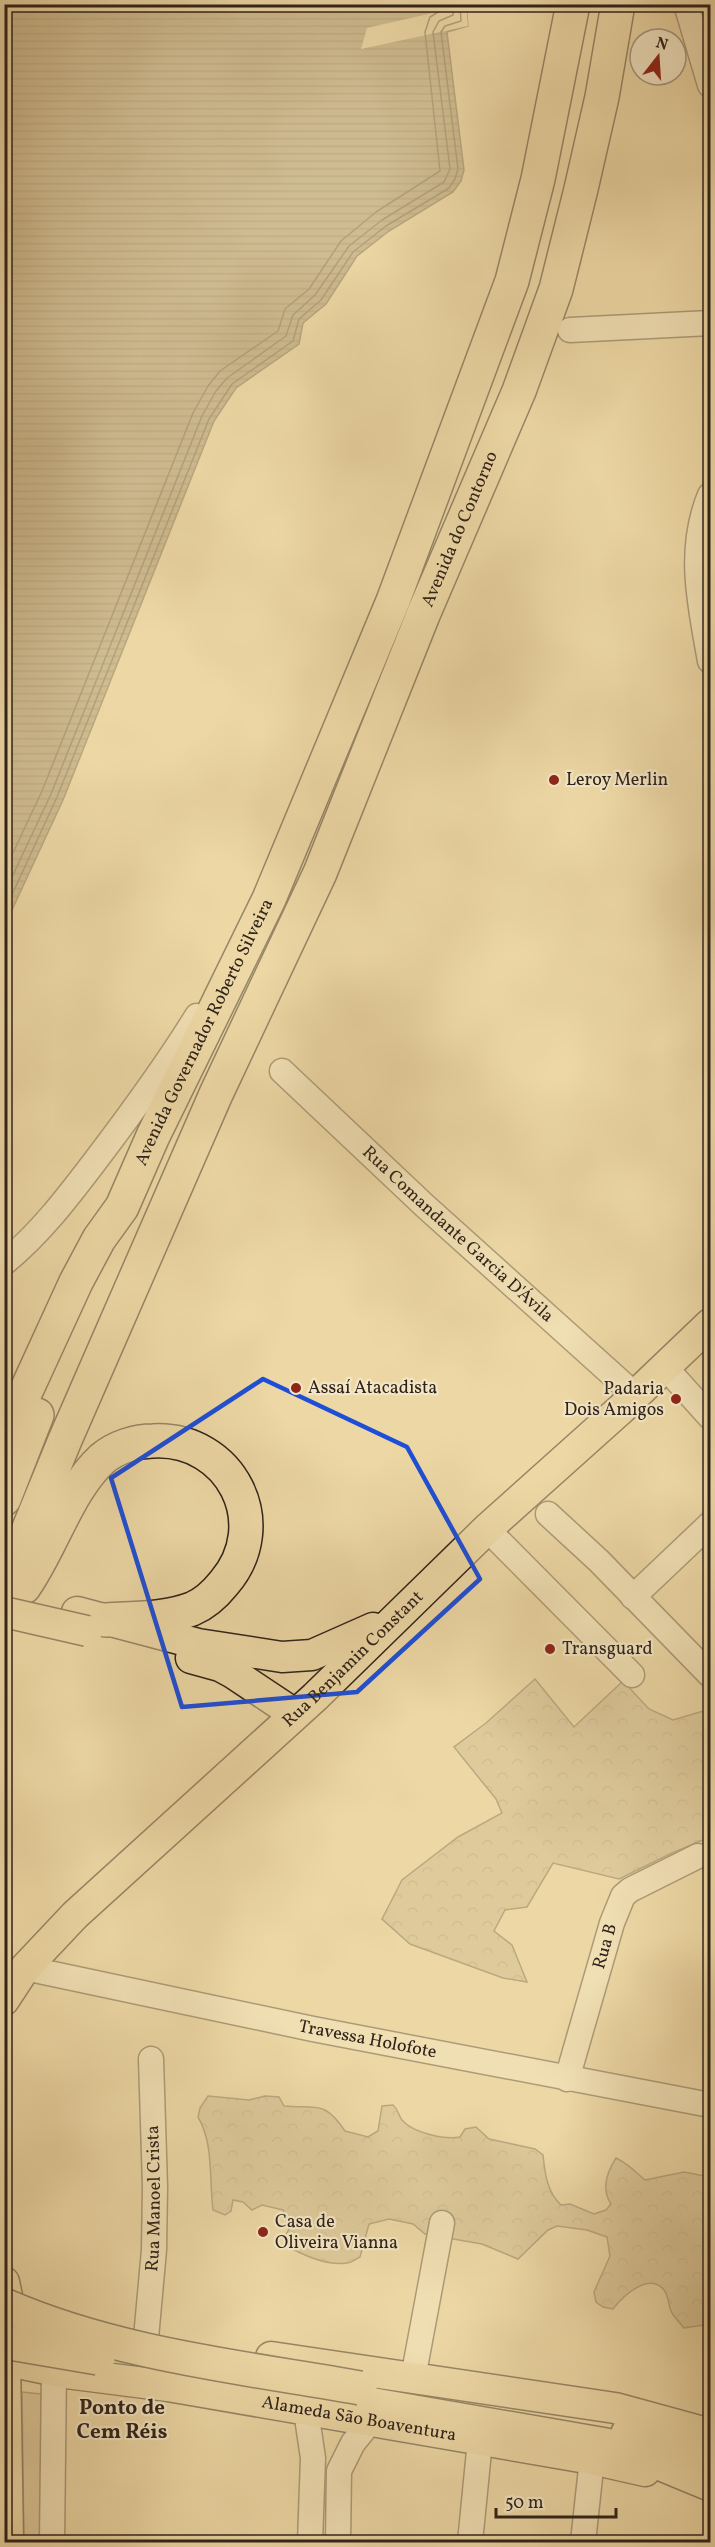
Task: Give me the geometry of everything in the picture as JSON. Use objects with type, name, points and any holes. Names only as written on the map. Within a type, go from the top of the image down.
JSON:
[{"type":"highway","name":"Avenida do Contorno","points":[[269,899],[393,601],[512,281],[541,168],[573,4]]},
{"type":"highway","name":"Avenida do Contorno","points":[[243,1037],[320,873],[423,615],[519,391],[556,289],[602,97],[618,4]]},
{"type":"highway","name":"Avenida Governador Roberto Silveira","points":[[4,1439],[76,1282],[99,1239],[122,1207],[153,1136],[269,899]]},
{"type":"highway","name":"Avenida Governador Roberto Silveira","points":[[4,1591],[93,1375],[243,1037]]},
{"type":"highway","points":[[4,1499],[122,1207]]},
{"type":"highway","points":[[4,1612],[29,1579],[86,1477],[103,1458],[119,1448],[140,1441],[158,1440],[186,1443],[207,1453],[223,1467],[238,1488],[245,1514],[244,1542],[234,1571],[216,1593],[194,1608],[163,1617],[90,1621]]},
{"type":"highway","points":[[5,2300],[74,2333],[185,2357],[362,2404],[621,2432],[711,2452]]},
{"type":"highway","points":[[4,2342],[606,2445],[630,2451],[711,2484]]},
{"type":"main road","name":"Rua Benjamin Constant","points":[[4,2000],[25,1968],[75,1915],[315,1697],[487,1529],[711,1324]]},
{"type":"main road","points":[[4,1591],[220,1666],[272,1698],[293,1716]]},
{"type":"main road","points":[[4,1612],[90,1621],[256,1654],[299,1656],[330,1649],[361,1633],[390,1622]]},
{"type":"main road","points":[[299,1656],[317,1671],[319,1678],[315,1697]]},
{"type":"main road","points":[[8,2542],[5,2300],[160,2340],[615,2408],[711,2434]]},
{"type":"main road","points":[[160,2340],[152,2346],[146,2359],[149,2372],[168,2386]]},
{"type":"main road","name":"Alameda São Boaventura","points":[[5,2360],[54,2371],[168,2386],[306,2411],[362,2404],[480,2441],[592,2459],[661,2475],[711,2491]]},
{"type":"street","points":[[686,4],[711,85]]},
{"type":"street","points":[[570,330],[711,323]]},
{"type":"street","points":[[710,653],[697,585],[701,518],[711,495]]},
{"type":"street","points":[[697,585],[711,558]]},
{"type":"street","name":"Avenida Governador Roberto Silveira","points":[[4,1263],[26,1245],[65,1201],[132,1113],[185,1035],[269,899]]},
{"type":"street","name":"Rua Comandante Garcia D'Ávila","points":[[282,1071],[425,1206],[635,1395]]},
{"type":"street","points":[[665,1368],[711,1417]]},
{"type":"street","points":[[548,1514],[599,1561],[711,1675]]},
{"type":"street","points":[[487,1529],[632,1675]]},
{"type":"street","points":[[633,1597],[706,1538]]},
{"type":"street","name":"Rua B","points":[[567,2079],[612,1923],[623,1896],[630,1890],[698,1856]]},
{"type":"street","name":"Travessa Holofote","points":[[25,1968],[301,2026],[711,2106]]},
{"type":"street","name":"Rua Manoel Crista","points":[[152,2059],[154,2250],[160,2340]]},
{"type":"street","points":[[414,2378],[442,2223]]},
{"type":"street","points":[[52,2542],[54,2371]]},
{"type":"street","points":[[338,2542],[339,2471],[353,2443],[362,2404]]},
{"type":"street","points":[[306,2411],[313,2458],[310,2542]]},
{"type":"street","points":[[470,2542],[480,2441]]},
{"type":"street","points":[[583,2542],[592,2459]]},
{"type":"highlighted area","points":[[263,1379],[407,1447],[480,1579],[357,1692],[182,1707],[111,1478]]},
{"type":"green space","points":[[535,1679],[574,1727],[623,1681],[649,1709],[673,1720],[710,1709],[710,1837],[619,1879],[553,1863],[527,1907],[505,1910],[494,1931],[512,1945],[527,1982],[503,1978],[410,1944],[382,1919],[402,1880],[458,1837],[502,1813],[496,1799],[454,1747],[486,1723]]},
{"type":"green space","points":[[208,2096],[249,2100],[265,2096],[279,2097],[284,2106],[313,2107],[325,2110],[338,2121],[345,2131],[368,2137],[378,2131],[382,2106],[393,2105],[407,2125],[430,2134],[454,2138],[460,2137],[465,2129],[476,2127],[489,2139],[535,2149],[543,2155],[548,2182],[556,2200],[561,2205],[570,2204],[594,2214],[606,2210],[611,2204],[606,2192],[606,2181],[616,2158],[645,2180],[684,2172],[710,2177],[710,2324],[684,2328],[672,2313],[664,2290],[651,2283],[636,2288],[613,2309],[603,2307],[596,2302],[594,2292],[610,2256],[607,2237],[587,2230],[557,2226],[548,2230],[518,2259],[482,2244],[425,2234],[413,2224],[389,2219],[369,2224],[360,2257],[350,2262],[332,2263],[300,2253],[287,2246],[286,2235],[291,2225],[283,2210],[262,2205],[252,2210],[243,2202],[233,2200],[231,2211],[225,2215],[213,2210],[209,2150],[198,2117],[200,2108]]},
{"type":"green space","points":[[22,2392],[41,2394],[41,2542],[24,2542]]},
{"type":"water","points":[[5,5],[466,5],[468,26],[447,32],[464,170],[461,181],[453,192],[389,231],[357,256],[326,304],[303,323],[299,344],[236,388],[214,421],[63,800],[5,925]]},
{"type":"pier","points":[[466,5],[468,26],[361,49],[367,28],[446,10],[446,7]]},
{"type":"place","name":"Leroy Merlin","points":[[554,780]]},
{"type":"place","name":"Assaí Atacadista","points":[[296,1388]]},
{"type":"place","name":"Padaria Dois Amigos","points":[[676,1399]]},
{"type":"place","name":"Transguard","points":[[550,1649]]},
{"type":"place","name":"Casa de Oliveira Vianna","points":[[263,2232]]},
{"type":"district","name":"Ponto de Cem Réis","points":[[122,2420]]}]
